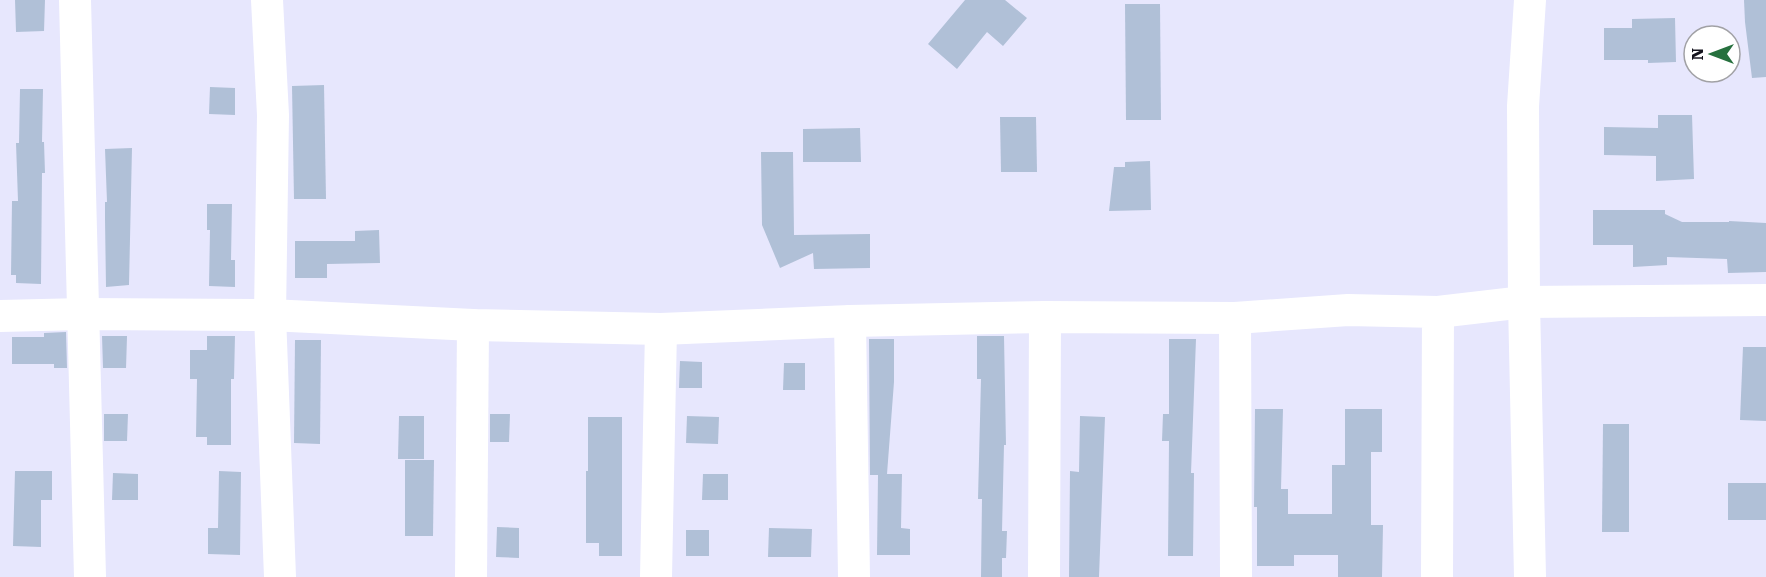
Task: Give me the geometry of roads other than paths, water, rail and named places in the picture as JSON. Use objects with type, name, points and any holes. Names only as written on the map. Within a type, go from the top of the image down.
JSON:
[{"type":"street","points":[[75,0],[90,577]]},
{"type":"street","points":[[267,0],[273,115],[270,315],[280,577]]},
{"type":"street","points":[[1530,0],[1523,106],[1524,302],[1530,577]]},
{"type":"street","points":[[0,316],[270,315],[473,325],[661,329],[850,321],[1044,317],[1235,318],[1348,310],[1438,312],[1524,302],[1766,300]]},
{"type":"street","points":[[1437,577],[1438,312]]},
{"type":"street","points":[[1044,317],[1044,577]]},
{"type":"street","points":[[1235,318],[1236,577]]},
{"type":"street","points":[[850,321],[854,577]]},
{"type":"street","points":[[471,577],[473,325]]},
{"type":"street","points":[[656,577],[661,329]]}]
